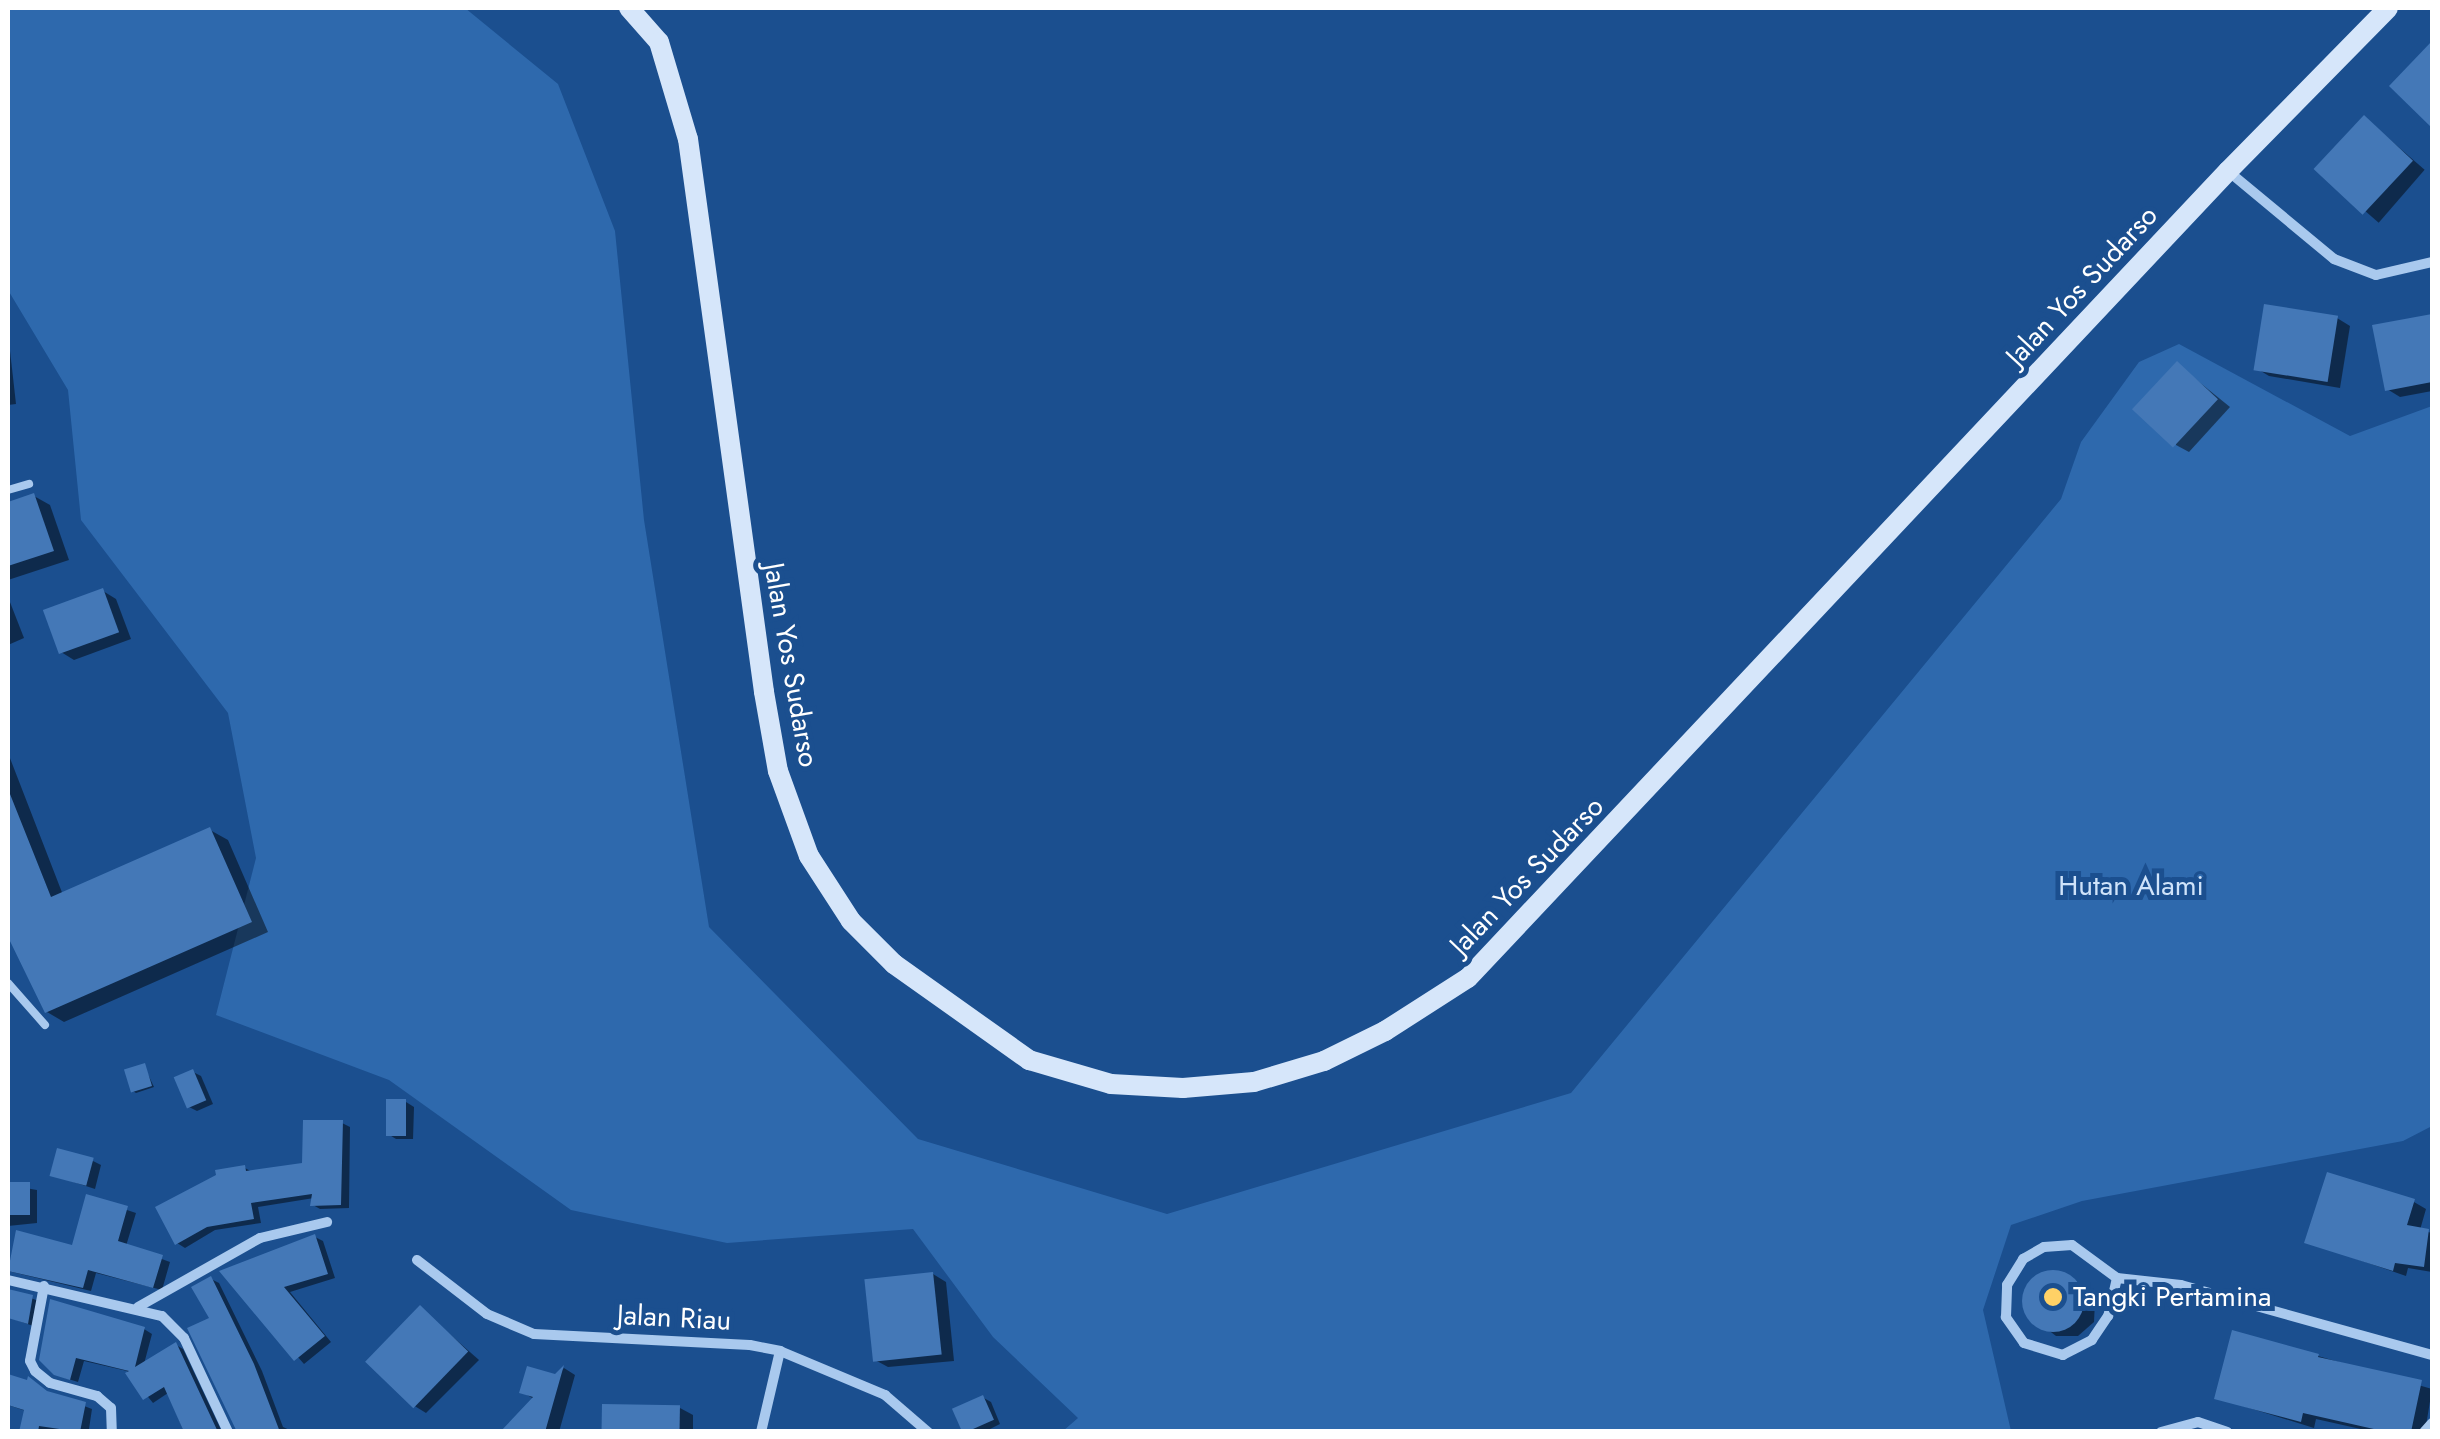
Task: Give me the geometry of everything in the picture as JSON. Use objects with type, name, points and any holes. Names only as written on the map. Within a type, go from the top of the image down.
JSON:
[{"type":"main road","name":"Jalan Yos Sudarso","points":[[629,8],[659,42],[688,139],[764,692],[778,772],[809,856],[850,921],[894,964],[1029,1060],[1110,1084],[1183,1088],[1254,1082],[1324,1061],[1385,1030],[1468,978],[2228,170],[2388,8]]},
{"type":"street","points":[[2228,170],[2334,260],[2376,275],[2432,262]]},
{"type":"street","points":[[138,1307],[260,1238],[327,1222]]},
{"type":"street","points":[[2117,1278],[2108,1316],[2092,1340],[2063,1355],[2024,1342],[2006,1317],[2006,1286],[2023,1260],[2044,1247],[2072,1245],[2117,1278],[2181,1285],[2428,1353],[2432,1342]]},
{"type":"street","name":"Jalan Riau","points":[[416,1260],[487,1314],[534,1334],[750,1345],[780,1351],[885,1395],[928,1432]]},
{"type":"street","points":[[8,1280],[138,1307],[162,1316],[184,1338],[228,1432]]},
{"type":"street","points":[[44,1286],[30,1360],[35,1372],[50,1384],[97,1396],[111,1408],[112,1432]]},
{"type":"street","points":[[760,1432],[780,1351]]},
{"type":"street","points":[[2161,1432],[2198,1422],[2226,1432]]},
{"type":"street","points":[[2424,1432],[2432,1423]]},
{"type":"lane","points":[[8,490],[30,484]]},
{"type":"lane","points":[[8,982],[45,1025]]},
{"type":"green space","name":"Hutan Alami","points":[[8,8],[465,8],[558,84],[615,231],[644,520],[709,927],[918,1139],[1167,1214],[1571,1093],[2061,499],[2081,442],[2139,362],[2179,344],[2350,436],[2432,406],[2432,1126],[2403,1141],[2082,1201],[2011,1225],[1983,1310],[2011,1431],[1063,1431],[1078,1418],[993,1337],[913,1229],[727,1243],[571,1210],[389,1080],[216,1015],[256,858],[228,713],[81,520],[68,390],[8,290]]},
{"type":"building","points":[[2432,41],[2432,128],[2389,86]]},
{"type":"building","points":[[2364,115],[2413,161],[2363,215],[2314,169]]},
{"type":"building","points":[[2264,304],[2338,316],[2328,382],[2254,370]]},
{"type":"building","points":[[2432,314],[2432,382],[2385,391],[2372,325]]},
{"type":"building","points":[[2177,361],[2218,399],[2173,447],[2132,409]]},
{"type":"building","points":[[34,493],[54,551],[8,566],[8,502]]},
{"type":"building","points":[[103,588],[119,632],[59,654],[43,610]]},
{"type":"building","points":[[8,789],[51,897],[210,827],[252,922],[45,1013],[8,937]]},
{"type":"building","points":[[145,1063],[152,1086],[131,1092],[124,1069]]},
{"type":"building","points":[[193,1069],[206,1100],[187,1109],[174,1077]]},
{"type":"building","points":[[386,1099],[406,1099],[406,1136],[386,1136]]},
{"type":"building","points":[[303,1120],[343,1120],[341,1205],[310,1206],[312,1194],[251,1203],[254,1219],[207,1227],[175,1245],[155,1207],[216,1175],[215,1170],[245,1165],[246,1171],[302,1163]]},
{"type":"building","points":[[57,1148],[94,1158],[86,1186],[49,1176]]},
{"type":"building","points":[[2327,1172],[2415,1199],[2407,1225],[2429,1229],[2424,1267],[2395,1263],[2393,1271],[2304,1243]]},
{"type":"building","points":[[8,1182],[30,1182],[30,1215],[8,1215]]},
{"type":"building","points":[[86,1194],[128,1206],[118,1241],[163,1255],[153,1288],[88,1270],[83,1288],[8,1271],[16,1230],[72,1245]]},
{"type":"building","points":[[315,1234],[328,1274],[284,1287],[325,1336],[294,1361],[219,1271]]},
{"type":"building","name":"Tangki Pertamina","points":[[2053,1270],[2075,1279],[2084,1301],[2075,1323],[2053,1332],[2031,1323],[2022,1301],[2031,1279]]},
{"type":"building","points":[[933,1272],[942,1355],[873,1362],[864,1279]]},
{"type":"building","points":[[211,1276],[254,1364],[280,1432],[237,1432],[187,1328],[209,1318],[191,1287]]},
{"type":"building","points":[[8,1289],[33,1295],[28,1324],[8,1318]]},
{"type":"building","points":[[50,1299],[145,1327],[135,1367],[176,1342],[218,1432],[184,1432],[164,1387],[143,1400],[125,1373],[129,1371],[76,1358],[70,1380],[54,1375],[39,1360]]},
{"type":"building","points":[[420,1305],[468,1352],[413,1408],[365,1362]]},
{"type":"building","points":[[2232,1330],[2319,1354],[2318,1357],[2422,1380],[2411,1432],[2387,1432],[2303,1413],[2301,1422],[2214,1399]]},
{"type":"building","points":[[564,1365],[545,1432],[500,1432],[533,1397],[519,1393],[527,1366],[555,1374]]},
{"type":"building","points":[[8,1374],[27,1380],[28,1376],[47,1391],[86,1402],[80,1432],[39,1426],[38,1432],[19,1432],[24,1410],[8,1405]]},
{"type":"building","points":[[983,1395],[994,1420],[962,1432],[952,1409]]},
{"type":"building","points":[[602,1404],[680,1405],[680,1432],[602,1432]]},
{"type":"place","name":"Tangki Pertamina","points":[[2053,1297]]}]
